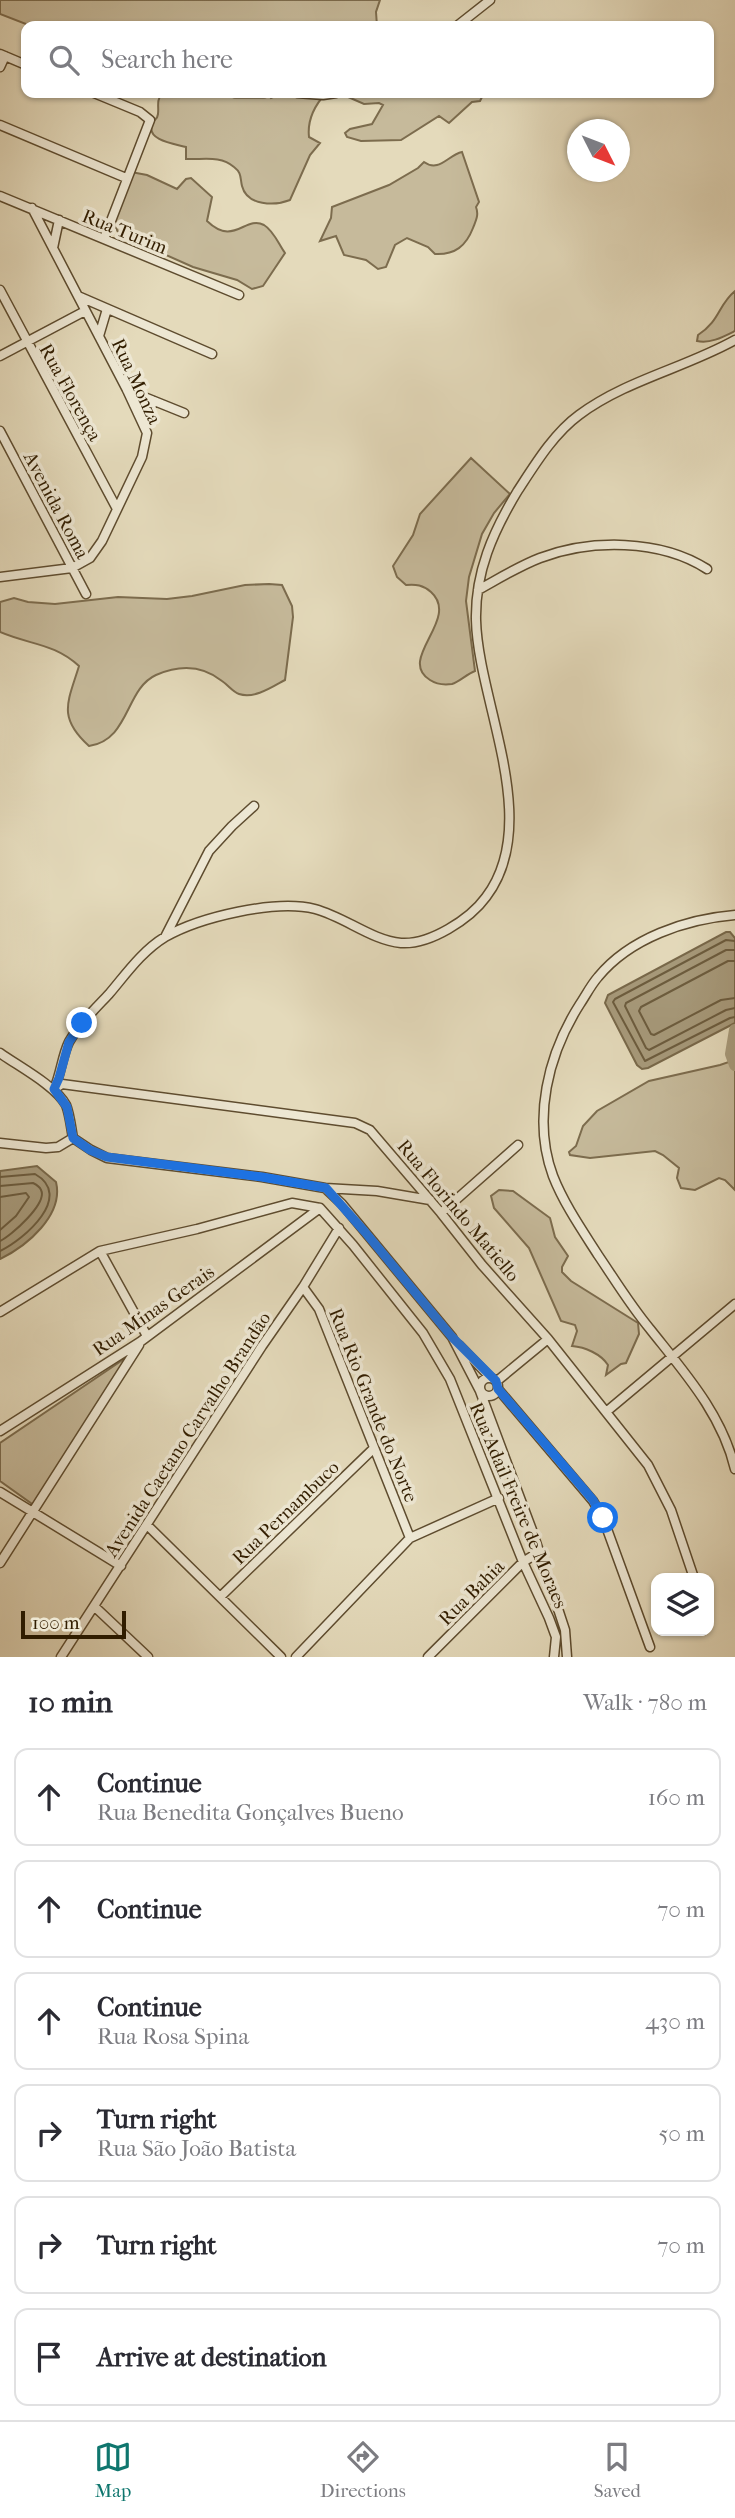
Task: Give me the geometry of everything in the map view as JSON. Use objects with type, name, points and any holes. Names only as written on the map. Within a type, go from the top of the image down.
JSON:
[{"type":"street","points":[[463,21],[490,0]]},
{"type":"street","points":[[0,67],[2,55],[21,63]]},
{"type":"street","points":[[104,239],[150,120],[140,112],[106,98]]},
{"type":"street","points":[[0,125],[126,178]]},
{"type":"street","name":"Rua Turim","points":[[0,196],[239,295]]},
{"type":"street","name":"Rua Monza","points":[[32,208],[147,433],[142,457],[96,551],[82,564],[72,568]]},
{"type":"street","points":[[52,248],[59,220]]},
{"type":"street","name":"Rua Florença","points":[[0,290],[117,509]]},
{"type":"street","points":[[78,296],[212,354]]},
{"type":"street","points":[[99,336],[107,309]]},
{"type":"street","points":[[0,356],[85,311]]},
{"type":"street","points":[[54,1089],[69,1042],[82,1023],[135,963],[165,937],[248,909],[280,905],[315,909],[384,939],[403,943],[418,941],[444,931],[464,920],[486,898],[505,857],[510,804],[476,622],[478,590],[486,551],[497,525],[547,448],[577,416],[605,398],[648,377],[735,340]]},
{"type":"street","points":[[127,390],[184,413]]},
{"type":"street","points":[[143,421],[152,400]]},
{"type":"street","name":"Avenida Roma","points":[[0,432],[86,594]]},
{"type":"street","points":[[478,590],[540,558],[594,546],[664,550],[680,554],[707,569]]},
{"type":"street","points":[[1,576],[72,568]]},
{"type":"street","points":[[165,937],[209,851],[254,806]]},
{"type":"street","points":[[735,915],[710,917],[680,925],[652,937],[620,957],[598,976],[566,1026],[546,1088],[543,1120],[553,1175],[563,1196],[630,1305],[702,1395],[719,1423],[735,1469]]},
{"type":"street","points":[[0,1053],[54,1089],[67,1107],[73,1138],[90,1150],[107,1157],[430,1200]]},
{"type":"street","name":"Rua Florindo Matiello","points":[[54,1089],[62,1084],[355,1123],[370,1130],[382,1141],[482,1265],[548,1339],[648,1465],[671,1510],[692,1573]]},
{"type":"street","points":[[0,1143],[46,1148],[58,1147],[73,1138]]},
{"type":"street","points":[[0,1153],[9,1145]]},
{"type":"street","points":[[441,1213],[518,1145]]},
{"type":"street","points":[[326,1188],[593,1500],[603,1518],[650,1647]]},
{"type":"street","points":[[0,1312],[100,1251],[197,1229],[292,1203],[320,1208]]},
{"type":"street","name":"Rua Adail Freire de Moraes","points":[[320,1208],[423,1333],[450,1379],[523,1562],[549,1618],[556,1637],[554,1657]]},
{"type":"street","name":"Rua Minas Gerais","points":[[0,1431],[144,1339],[320,1208]]},
{"type":"street","name":"Avenida Caetano Carvalho Brandão","points":[[61,1657],[339,1228]]},
{"type":"street","points":[[0,1563],[144,1339],[100,1251]]},
{"type":"street","name":"Rua Rio Grande do Norte","points":[[303,1287],[319,1309],[410,1538]]},
{"type":"street","points":[[606,1412],[735,1304]]},
{"type":"street","points":[[452,1337],[480,1391],[539,1552],[565,1630],[567,1657]]},
{"type":"street","points":[[480,1391],[482,1381],[495,1383],[548,1339]]},
{"type":"street","points":[[480,1391],[488,1397],[496,1394],[495,1383]]},
{"type":"street","name":"Rua Pernambuco","points":[[220,1597],[373,1449]]},
{"type":"street","points":[[0,1492],[121,1566]]},
{"type":"street","points":[[296,1657],[410,1538],[499,1498]]},
{"type":"street","points":[[147,1525],[281,1657]]},
{"type":"street","points":[[515,1539],[531,1530]]},
{"type":"street","name":"Rua Bahia","points":[[428,1657],[523,1562],[539,1552]]},
{"type":"street","points":[[95,1607],[148,1657]]},
{"type":"shaded area","points":[[0,0],[380,0],[377,21],[21,22],[0,14]]},
{"type":"shaded area","points":[[160,98],[322,98],[315,107],[309,124],[309,137],[320,143],[310,155],[290,200],[262,203],[245,193],[238,171],[229,163],[217,159],[186,159],[186,147],[157,138],[151,130],[158,116]]},
{"type":"shaded area","points":[[350,98],[482,98],[480,101],[472,102],[449,123],[439,116],[401,140],[361,141],[347,137],[345,133],[350,129],[372,124],[383,105],[364,104]]},
{"type":"shaded area","points":[[462,152],[479,202],[473,228],[459,248],[448,253],[435,254],[428,247],[407,238],[395,245],[386,267],[378,269],[366,260],[344,255],[336,236],[320,241],[331,218],[332,207],[389,185],[424,162],[434,166]]},
{"type":"shaded area","points":[[131,172],[147,175],[177,189],[186,179],[191,178],[212,197],[207,221],[216,228],[232,231],[257,223],[268,228],[285,253],[263,286],[252,289],[237,280],[193,267],[119,234],[113,222],[119,189]]},
{"type":"shaded area","points":[[735,291],[735,331],[712,341],[697,341],[698,335],[711,324]]},
{"type":"shaded area","points":[[471,458],[510,494],[494,513],[482,534],[469,577],[466,601],[475,671],[452,684],[441,684],[430,680],[422,671],[420,661],[439,614],[438,603],[425,588],[406,585],[397,577],[393,566],[413,535],[420,514]]},
{"type":"shaded area","points":[[245,585],[282,585],[292,606],[285,680],[263,692],[245,695],[235,692],[214,676],[198,669],[182,668],[156,675],[138,691],[120,725],[112,734],[102,742],[89,746],[72,726],[68,709],[79,666],[70,658],[51,649],[0,632],[0,602],[14,598],[55,604],[118,597],[167,599]]},
{"type":"shaded area","points":[[735,1054],[735,1190],[719,1178],[695,1190],[681,1188],[677,1178],[679,1168],[655,1151],[590,1158],[570,1155],[569,1152],[576,1146],[583,1126],[597,1111],[649,1081],[720,1065],[729,1062]]},
{"type":"shaded area","points":[[499,1190],[513,1191],[550,1218],[555,1237],[568,1256],[562,1272],[571,1281],[638,1323],[639,1334],[626,1363],[606,1375],[608,1365],[597,1354],[572,1346],[577,1331],[575,1325],[561,1321],[529,1248],[494,1208],[491,1196]]},
{"type":"shaded area","points":[[130,1355],[35,1506],[0,1481],[0,1443]]},
{"type":"water","points":[[730,932],[735,938],[735,1023],[642,1069],[637,1065],[605,1003],[608,995]]},
{"type":"water","points":[[37,1166],[56,1182],[54,1206],[49,1217],[32,1238],[0,1259],[0,1171]]},
{"type":"waterway","points":[[735,1030],[731,1054],[735,1065]]},
{"type":"route","points":[[82,1023],[69,1042],[54,1089],[67,1107],[73,1138],[90,1150],[107,1157],[326,1188],[452,1337],[496,1381],[498,1389],[593,1500],[603,1518]]}]
